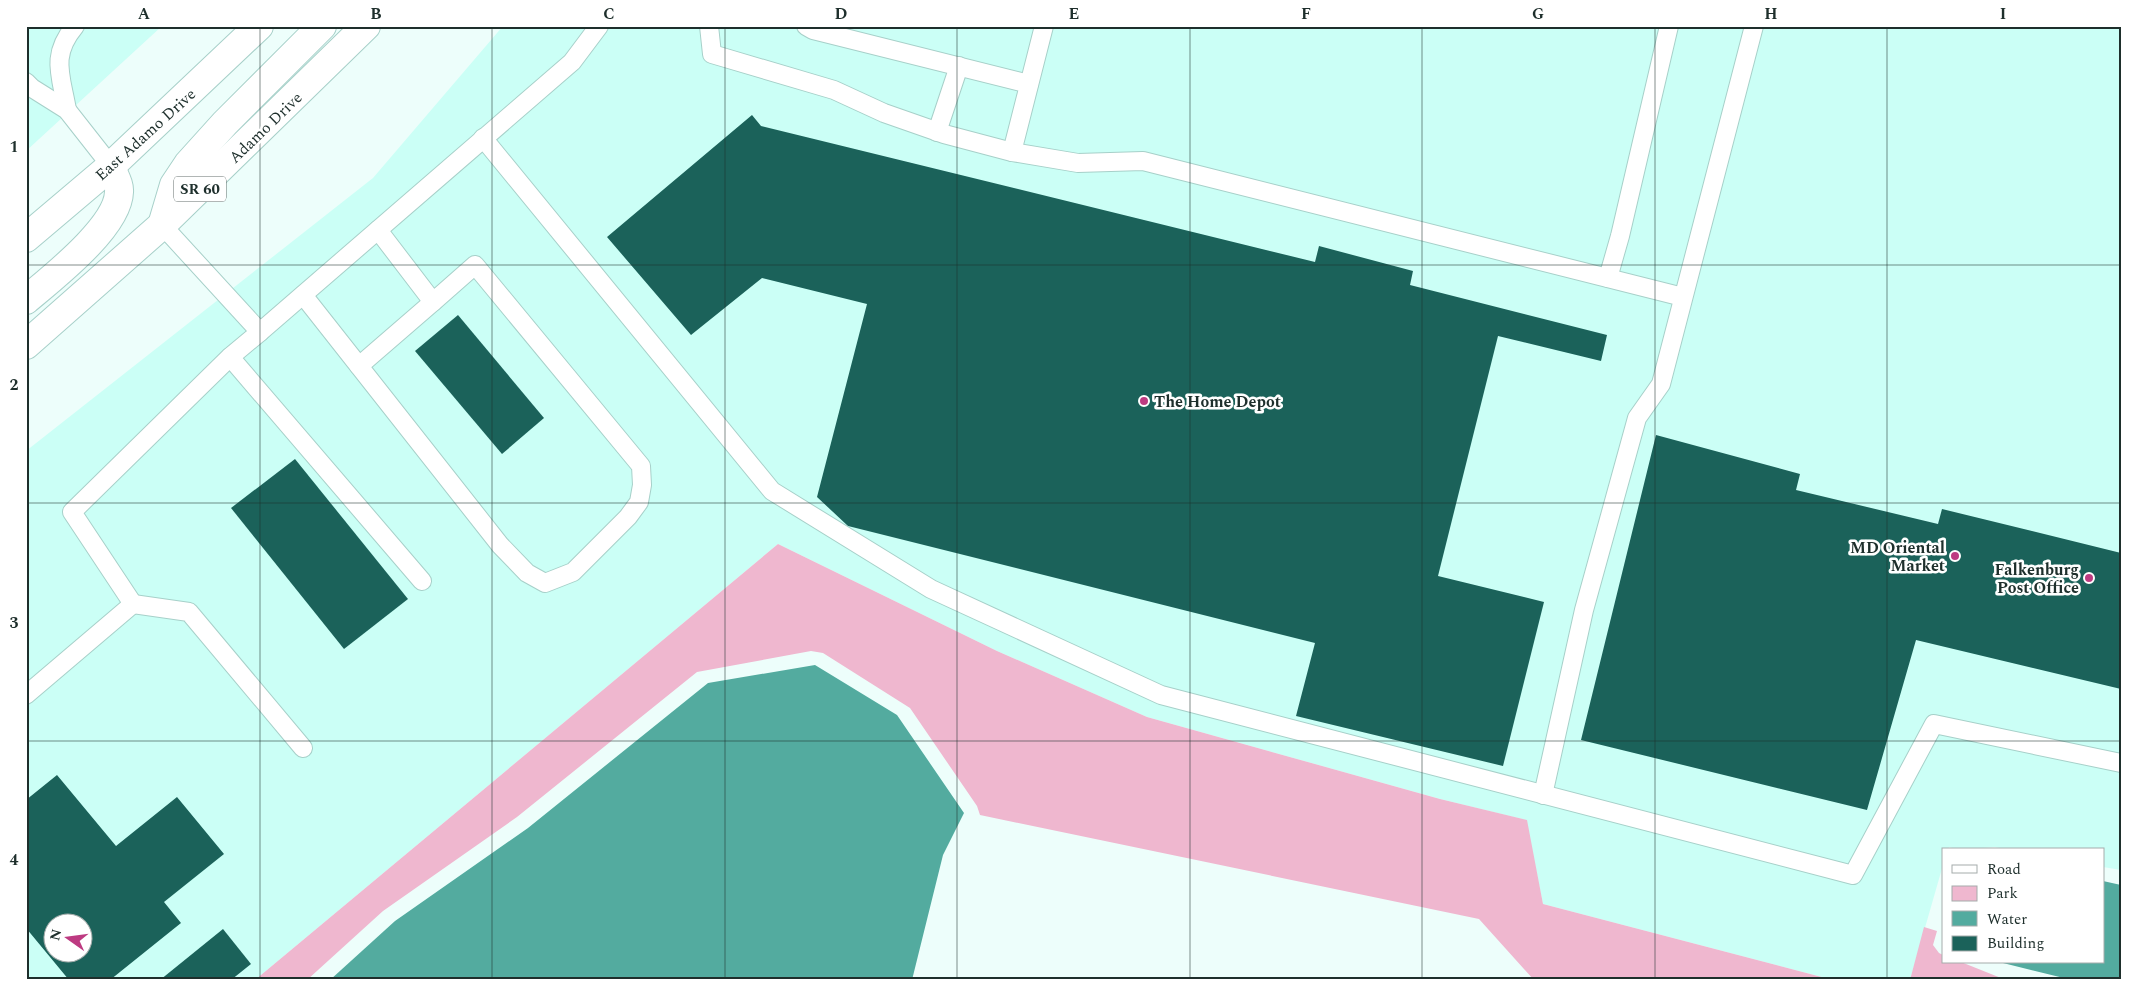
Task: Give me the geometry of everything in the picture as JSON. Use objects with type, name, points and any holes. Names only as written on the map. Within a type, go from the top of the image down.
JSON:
[{"type":"main road","name":"East Adamo Drive","points":[[26,238],[111,166],[259,26]]},
{"type":"main road","points":[[162,225],[174,186],[188,164],[225,123],[322,26]]},
{"type":"main road","name":"Adamo Drive","points":[[26,345],[162,225],[366,26]]},
{"type":"main road","points":[[26,300],[66,267],[97,234],[115,209],[120,191],[111,166]]},
{"type":"lane","points":[[67,110],[58,56],[64,39],[76,26]]},
{"type":"lane","points":[[303,748],[189,612],[133,604],[72,512],[230,357],[572,62],[599,26]]},
{"type":"lane","points":[[710,26],[712,54],[834,90],[884,114],[937,132],[1012,152],[1078,163],[1143,160],[1684,297]]},
{"type":"lane","points":[[806,26],[813,30],[1029,84]]},
{"type":"lane","points":[[1012,152],[1044,26]]},
{"type":"lane","points":[[1608,278],[1620,236],[1669,26]]},
{"type":"lane","points":[[1543,795],[1584,610],[1637,418],[1661,384],[1754,26]]},
{"type":"lane","points":[[937,132],[959,66]]},
{"type":"lane","points":[[26,82],[32,88],[67,110],[111,166]]},
{"type":"lane","points":[[484,138],[772,490],[923,584],[1161,695],[1853,875],[1934,724],[2121,763]]},
{"type":"lane","points":[[162,225],[260,332]]},
{"type":"lane","points":[[378,230],[433,302]]},
{"type":"lane","points":[[303,295],[500,545],[527,573],[545,582],[573,572],[628,518],[639,502],[642,485],[641,466],[475,265],[359,366]]},
{"type":"lane","points":[[230,357],[422,580]]},
{"type":"lane","points":[[26,695],[133,604]]},
{"type":"shaded area","points":[[26,26],[162,26],[26,151]]},
{"type":"shaded area","points":[[503,26],[2121,26],[2121,870],[2104,867],[2104,848],[1942,848],[1942,868],[1910,980],[1833,980],[1543,904],[1526,820],[1440,799],[1147,717],[997,651],[778,544],[255,980],[26,980],[26,451],[373,178]]},
{"type":"green space","points":[[778,544],[997,651],[1147,717],[1440,799],[1527,820],[1543,904],[1833,980],[1534,980],[1479,919],[980,815],[977,806],[910,708],[823,653],[811,651],[697,672],[517,817],[383,911],[307,980],[255,980]]},
{"type":"green space","points":[[1924,927],[1937,931],[1933,945],[1942,954],[1942,964],[1966,964],[2006,980],[1910,980]]},
{"type":"water","points":[[815,665],[897,715],[964,813],[943,855],[912,980],[330,980],[395,921],[528,828],[708,683]]},
{"type":"water","points":[[2104,881],[2121,885],[2121,980],[2072,980],[2007,964],[2104,964]]},
{"type":"building","name":"The Home Depot","points":[[752,115],[761,126],[1315,262],[1319,246],[1413,271],[1410,285],[1607,335],[1601,361],[1498,336],[1438,576],[1544,602],[1503,766],[1296,716],[1315,643],[848,526],[817,497],[867,304],[762,278],[691,335],[607,237]]},
{"type":"building","points":[[458,315],[544,418],[502,454],[415,351]]},
{"type":"building","points":[[1656,435],[1800,474],[1796,490],[1938,524],[1942,509],[2121,553],[2121,689],[1916,640],[1867,810],[1581,740]]},
{"type":"building","points":[[295,459],[408,599],[344,649],[231,508]]},
{"type":"building","points":[[57,775],[116,846],[177,797],[224,854],[164,902],[181,923],[110,980],[69,980],[56,964],[92,964],[92,914],[42,914],[42,947],[26,928],[26,800]]},
{"type":"building","points":[[223,929],[251,964],[231,980],[160,980]]},
{"type":"place","name":"The Home Depot","points":[[1144,401]]},
{"type":"place","name":"MD Oriental Market","points":[[1955,556]]},
{"type":"place","name":"Falkenburg Post Office","points":[[2089,578]]}]
